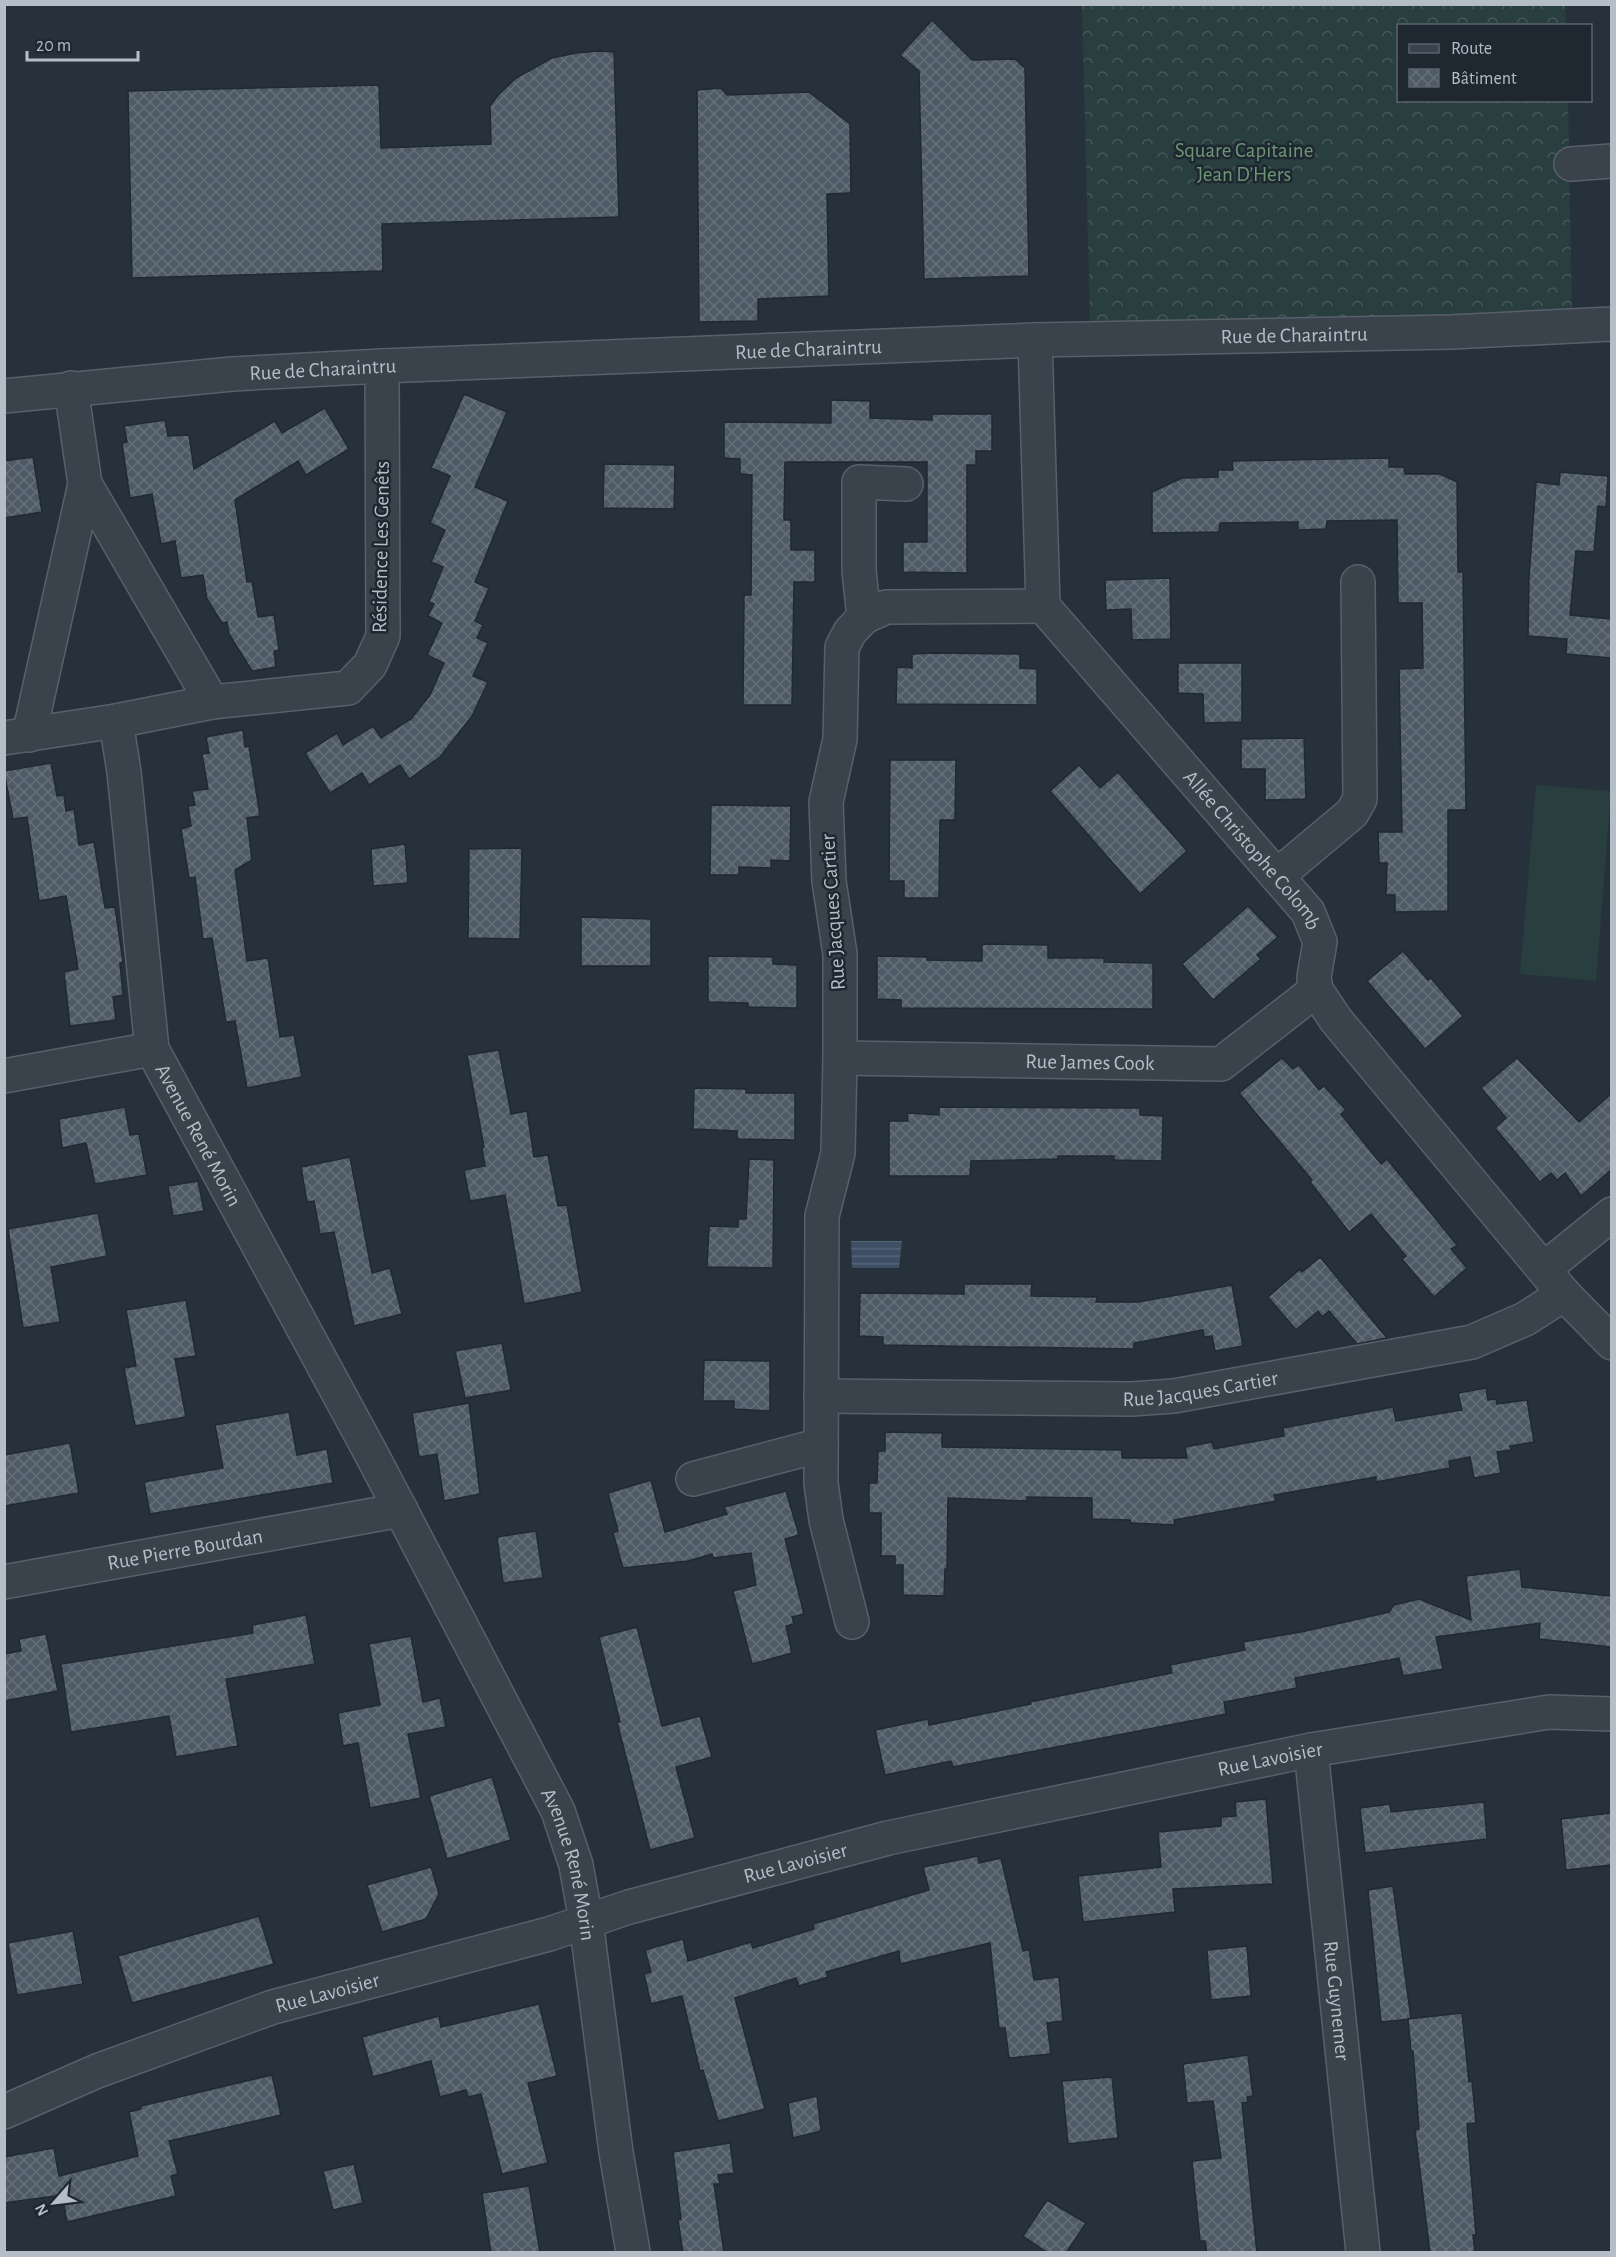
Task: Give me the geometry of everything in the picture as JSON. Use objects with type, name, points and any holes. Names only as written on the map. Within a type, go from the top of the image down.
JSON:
[{"type":"street","points":[[1571,164],[1611,161]]},
{"type":"street","name":"Rue de Charaintru","points":[[4,396],[232,374],[382,366],[1035,340],[1451,332],[1611,324]]},
{"type":"street","points":[[1035,340],[1043,606]]},
{"type":"street","name":"Résidence Les Genêts","points":[[85,484],[16,737],[116,721],[212,702],[348,688],[370,665],[383,636],[382,366]]},
{"type":"street","name":"Résidence Les Genêts","points":[[71,388],[85,484],[212,702]]},
{"type":"street","points":[[864,618],[859,571],[859,482],[906,484]]},
{"type":"street","points":[[1277,876],[1352,813],[1360,799],[1358,582]]},
{"type":"street","name":"Rue Jacques Cartier","points":[[852,1622],[826,1520],[821,1483],[820,1396],[822,1216],[838,1153],[840,1058],[840,954],[829,881],[826,802],[840,739],[842,647],[850,632],[864,618],[886,607],[1043,606]]},
{"type":"street","name":"Allée Christophe Colomb","points":[[1043,606],[1308,912],[1320,942],[1314,977],[1316,990]]},
{"type":"street","name":"Avenue René Morin","points":[[116,721],[124,772],[152,1049],[401,1510],[558,1811],[576,1865],[586,1922],[616,2152],[633,2253]]},
{"type":"street","points":[[1316,990],[1344,1029],[1564,1294],[1611,1343]]},
{"type":"street","name":"Rue James Cook","points":[[840,1058],[1221,1064],[1316,990]]},
{"type":"street","points":[[4,1076],[152,1049]]},
{"type":"street","points":[[1544,1269],[1611,1214]]},
{"type":"street","name":"Rue Jacques Cartier","points":[[820,1396],[1119,1399],[1174,1396],[1472,1342],[1525,1319],[1564,1294]]},
{"type":"street","points":[[693,1479],[821,1445]]},
{"type":"street","name":"Rue Pierre Bourdan","points":[[4,1581],[401,1510]]},
{"type":"street","name":"Rue Lavoisier","points":[[4,2112],[97,2071],[273,2007],[549,1934],[629,1907],[888,1838],[1311,1750],[1549,1712],[1611,1714]]},
{"type":"street","name":"Rue Guynemer","points":[[1311,1750],[1363,2253]]},
{"type":"green space","name":"Square Capitaine Jean D’Hers","points":[[1082,5],[1565,5],[1566,24],[1397,24],[1397,102],[1568,102],[1572,315],[1090,322]]},
{"type":"green space","points":[[1536,785],[1611,791],[1596,981],[1520,974]]},
{"type":"water","points":[[851,1241],[902,1241],[899,1268],[852,1268]]},
{"type":"building","points":[[932,20],[972,60],[1015,59],[1025,68],[1029,276],[924,279],[919,71],[900,55]]},
{"type":"building","points":[[598,51],[614,52],[619,217],[382,224],[383,271],[132,278],[128,91],[379,85],[381,148],[491,144],[490,106],[516,78],[552,58]]},
{"type":"building","points":[[721,88],[727,95],[809,92],[850,124],[851,193],[827,194],[829,296],[758,299],[758,321],[699,322],[697,90]]},
{"type":"building","points":[[464,394],[507,412],[475,487],[508,501],[475,582],[489,588],[475,621],[483,625],[477,638],[488,643],[473,676],[488,682],[472,716],[440,757],[409,779],[400,765],[369,785],[362,773],[330,793],[305,753],[337,733],[343,745],[373,726],[381,738],[411,719],[430,695],[444,663],[427,655],[442,623],[428,616],[434,604],[429,602],[443,567],[431,562],[445,530],[430,523],[450,476],[431,468]]},
{"type":"building","points":[[831,400],[870,401],[870,418],[932,420],[932,414],[992,414],[992,451],[976,451],[976,465],[967,465],[967,573],[903,572],[903,542],[927,542],[927,462],[785,462],[784,520],[791,520],[791,550],[815,550],[815,582],[794,582],[792,705],[743,705],[744,595],[751,595],[752,475],[740,474],[740,459],[724,458],[724,422],[831,423]]},
{"type":"building","points":[[325,408],[349,449],[306,475],[298,461],[235,500],[247,582],[252,581],[258,617],[274,615],[279,650],[274,651],[276,667],[252,671],[229,634],[227,622],[222,623],[207,599],[203,575],[181,578],[175,541],[161,544],[152,494],[130,498],[122,443],[127,442],[124,426],[165,420],[168,436],[189,435],[194,469],[275,421],[282,433]]},
{"type":"building","points":[[33,457],[42,512],[4,518],[4,461]]},
{"type":"building","points":[[1389,458],[1389,467],[1404,467],[1405,474],[1440,474],[1457,482],[1458,572],[1463,572],[1466,810],[1448,810],[1448,911],[1395,912],[1395,895],[1386,895],[1387,863],[1379,863],[1378,832],[1402,832],[1399,669],[1423,668],[1422,603],[1398,603],[1397,520],[1327,521],[1326,529],[1298,530],[1298,522],[1220,523],[1219,532],[1152,533],[1152,492],[1182,478],[1218,477],[1218,470],[1233,470],[1232,461]]},
{"type":"building","points":[[604,464],[675,465],[674,509],[603,508]]},
{"type":"building","points":[[1560,472],[1608,476],[1606,507],[1598,506],[1594,552],[1576,551],[1570,615],[1611,619],[1611,658],[1566,654],[1567,639],[1528,636],[1529,577],[1536,482],[1559,485]]},
{"type":"building","points":[[1170,578],[1171,639],[1132,640],[1131,609],[1106,610],[1105,580]]},
{"type":"building","points":[[912,654],[1020,654],[1020,668],[1037,669],[1037,705],[896,704],[897,667],[912,668]]},
{"type":"building","points":[[1178,663],[1242,663],[1242,722],[1204,723],[1203,694],[1178,693]]},
{"type":"building","points":[[243,730],[245,747],[249,746],[260,816],[247,818],[252,860],[235,870],[247,961],[268,958],[280,1037],[294,1035],[302,1077],[247,1088],[235,1021],[226,1022],[212,938],[203,939],[195,877],[189,878],[181,829],[191,826],[188,806],[195,805],[192,791],[208,789],[202,754],[209,753],[206,737]]},
{"type":"building","points":[[1304,738],[1306,799],[1265,800],[1265,769],[1241,769],[1241,739]]},
{"type":"building","points":[[890,760],[956,760],[955,820],[940,820],[939,898],[904,898],[904,881],[889,881]]},
{"type":"building","points":[[51,763],[57,796],[64,795],[66,811],[74,809],[79,845],[94,842],[105,908],[115,907],[123,962],[120,963],[123,995],[113,997],[116,1020],[70,1026],[64,972],[78,969],[66,896],[39,901],[27,817],[13,819],[4,771]]},
{"type":"building","points":[[1079,765],[1100,788],[1118,772],[1187,851],[1140,894],[1050,791]]},
{"type":"building","points":[[711,805],[791,806],[790,861],[771,860],[771,868],[739,867],[739,875],[710,875]]},
{"type":"building","points":[[405,844],[408,883],[373,886],[371,849]]},
{"type":"building","points":[[522,848],[520,939],[468,938],[469,849]]},
{"type":"building","points":[[1248,906],[1278,937],[1257,955],[1261,959],[1213,1000],[1182,964]]},
{"type":"building","points":[[581,917],[651,919],[651,966],[581,966]]},
{"type":"building","points":[[982,944],[1048,945],[1048,958],[1104,958],[1104,962],[1153,963],[1153,1009],[901,1008],[901,1000],[877,999],[877,956],[982,961]]},
{"type":"building","points":[[1403,951],[1428,980],[1431,978],[1463,1016],[1425,1049],[1367,981]]},
{"type":"building","points":[[708,956],[773,957],[773,964],[797,965],[797,1008],[748,1007],[748,1003],[708,1002]]},
{"type":"building","points":[[499,1050],[511,1114],[527,1111],[534,1157],[548,1155],[558,1206],[567,1205],[582,1292],[524,1304],[505,1195],[470,1201],[464,1170],[485,1166],[482,1148],[484,1147],[467,1055]]},
{"type":"building","points":[[1282,1058],[1293,1069],[1299,1065],[1319,1090],[1324,1086],[1346,1110],[1341,1114],[1381,1164],[1387,1159],[1457,1245],[1451,1249],[1467,1268],[1434,1297],[1402,1259],[1406,1256],[1371,1214],[1349,1232],[1310,1182],[1312,1180],[1239,1093]]},
{"type":"building","points":[[1517,1058],[1579,1122],[1611,1094],[1611,1170],[1581,1196],[1565,1173],[1557,1180],[1551,1173],[1540,1182],[1495,1128],[1506,1118],[1481,1088]]},
{"type":"building","points":[[694,1088],[746,1089],[746,1093],[795,1093],[795,1140],[737,1139],[737,1131],[693,1129]]},
{"type":"building","points":[[125,1107],[130,1135],[139,1134],[147,1175],[95,1184],[86,1143],[62,1148],[59,1119]]},
{"type":"building","points":[[939,1107],[1140,1108],[1140,1115],[1163,1116],[1162,1161],[1114,1160],[1114,1156],[1058,1156],[1058,1159],[971,1161],[970,1176],[889,1176],[889,1121],[908,1121],[907,1113],[939,1115]]},
{"type":"building","points":[[350,1157],[372,1273],[390,1268],[402,1314],[354,1326],[334,1232],[320,1234],[314,1201],[307,1202],[301,1167]]},
{"type":"building","points":[[749,1159],[774,1160],[773,1268],[707,1267],[709,1226],[738,1227],[738,1219],[746,1219]]},
{"type":"building","points":[[198,1181],[204,1211],[173,1216],[168,1186]]},
{"type":"building","points":[[98,1213],[107,1256],[51,1267],[60,1322],[23,1328],[8,1229]]},
{"type":"building","points":[[1320,1257],[1387,1338],[1357,1344],[1329,1311],[1322,1317],[1318,1311],[1296,1330],[1268,1297],[1300,1269],[1302,1272]]},
{"type":"building","points":[[964,1284],[1032,1284],[1031,1296],[1097,1297],[1096,1302],[1138,1302],[1232,1285],[1243,1346],[1215,1351],[1212,1336],[1204,1337],[1203,1330],[1134,1343],[1134,1349],[883,1345],[883,1337],[859,1336],[860,1293],[964,1294]]},
{"type":"building","points":[[186,1300],[196,1356],[175,1359],[186,1417],[135,1426],[124,1368],[136,1366],[126,1310]]},
{"type":"building","points":[[502,1343],[511,1390],[465,1398],[455,1351]]},
{"type":"building","points":[[704,1360],[770,1361],[770,1411],[734,1409],[734,1401],[703,1401]]},
{"type":"building","points":[[1486,1388],[1488,1400],[1496,1399],[1497,1404],[1527,1400],[1534,1442],[1510,1446],[1511,1450],[1497,1452],[1501,1473],[1474,1478],[1470,1457],[1449,1461],[1450,1468],[1376,1482],[1376,1477],[1274,1495],[1276,1501],[1174,1520],[1175,1525],[1092,1519],[1092,1498],[1027,1497],[1027,1501],[948,1498],[947,1570],[945,1569],[944,1596],[903,1595],[903,1565],[895,1565],[895,1556],[881,1556],[881,1513],[869,1513],[869,1483],[877,1483],[878,1451],[885,1451],[885,1432],[942,1433],[942,1447],[1122,1450],[1122,1458],[1187,1458],[1185,1447],[1212,1442],[1214,1449],[1284,1436],[1283,1428],[1393,1407],[1396,1421],[1462,1410],[1458,1393]]},
{"type":"building","points":[[469,1403],[480,1494],[444,1501],[437,1454],[419,1457],[412,1413]]},
{"type":"building","points":[[289,1412],[297,1455],[327,1449],[333,1483],[150,1514],[144,1482],[223,1468],[215,1425]]},
{"type":"building","points":[[70,1443],[79,1493],[4,1506],[4,1455]]},
{"type":"building","points":[[651,1480],[665,1532],[727,1514],[724,1507],[786,1491],[799,1535],[785,1539],[804,1614],[792,1617],[794,1624],[786,1626],[792,1653],[752,1664],[733,1591],[756,1585],[751,1553],[713,1558],[712,1554],[688,1561],[623,1568],[613,1533],[618,1531],[608,1493]]},
{"type":"building","points":[[536,1531],[543,1578],[503,1583],[497,1537]]},
{"type":"building","points":[[1520,1569],[1522,1587],[1611,1596],[1611,1647],[1539,1639],[1540,1623],[1436,1637],[1443,1669],[1403,1676],[1399,1658],[1295,1678],[1297,1688],[1224,1702],[1226,1714],[953,1767],[951,1761],[885,1775],[875,1730],[928,1719],[929,1725],[1172,1673],[1170,1665],[1245,1650],[1243,1642],[1301,1632],[1389,1612],[1394,1605],[1419,1599],[1471,1620],[1466,1576]]},
{"type":"building","points":[[306,1615],[315,1664],[226,1679],[238,1746],[176,1757],[169,1716],[71,1732],[61,1664],[253,1633],[252,1625]]},
{"type":"building","points":[[637,1627],[662,1726],[700,1716],[712,1757],[676,1767],[695,1838],[650,1850],[617,1722],[620,1722],[599,1637]]},
{"type":"building","points":[[46,1634],[58,1691],[4,1701],[4,1654],[21,1651],[19,1639]]},
{"type":"building","points":[[411,1636],[423,1702],[440,1698],[446,1727],[408,1734],[421,1798],[370,1808],[358,1743],[343,1746],[338,1713],[380,1705],[369,1644]]},
{"type":"building","points":[[492,1777],[511,1840],[447,1859],[429,1796]]},
{"type":"building","points":[[1266,1799],[1273,1884],[1173,1889],[1175,1912],[1083,1922],[1078,1876],[1161,1867],[1158,1832],[1221,1826],[1221,1817],[1236,1816],[1235,1802]]},
{"type":"building","points":[[1484,1802],[1487,1839],[1365,1853],[1360,1808],[1390,1804],[1391,1812]]},
{"type":"building","points":[[1611,1813],[1611,1865],[1566,1870],[1561,1819]]},
{"type":"building","points":[[978,1856],[979,1863],[1001,1858],[1023,1951],[1029,1950],[1034,1980],[1059,1977],[1063,2021],[1047,2023],[1051,2054],[1009,2058],[1005,2028],[999,2028],[990,1943],[900,1964],[899,1951],[826,1972],[828,1977],[799,1986],[796,1978],[735,1998],[765,2109],[718,2121],[703,2070],[700,2071],[682,1996],[651,2004],[644,1974],[651,1972],[645,1950],[683,1939],[688,1961],[751,1942],[753,1948],[814,1929],[813,1924],[929,1890],[923,1867]]},
{"type":"building","points":[[431,1867],[439,1894],[426,1919],[382,1932],[367,1885]]},
{"type":"building","points":[[1393,1886],[1411,2019],[1381,2022],[1368,1890]]},
{"type":"building","points":[[259,1916],[274,1964],[132,2003],[118,1956]]},
{"type":"building","points":[[73,1931],[83,1984],[17,1995],[8,1943]]},
{"type":"building","points":[[1247,1946],[1251,1996],[1211,2000],[1207,1950]]},
{"type":"building","points":[[539,2004],[557,2076],[528,2083],[548,2163],[502,2174],[481,2094],[468,2097],[466,2090],[440,2097],[431,2061],[373,2077],[362,2037],[439,2016],[441,2027]]},
{"type":"building","points":[[1462,2013],[1476,2123],[1467,2124],[1476,2235],[1473,2235],[1475,2253],[1430,2253],[1415,2130],[1419,2129],[1408,2019]]},
{"type":"building","points":[[1248,2055],[1253,2096],[1247,2097],[1248,2102],[1242,2103],[1257,2253],[1207,2253],[1205,2241],[1200,2241],[1192,2161],[1221,2158],[1213,2101],[1187,2103],[1183,2064]]},
{"type":"building","points":[[272,2075],[281,2115],[169,2141],[178,2174],[171,2176],[176,2196],[67,2222],[62,2195],[4,2203],[4,2157],[54,2148],[59,2176],[138,2156],[129,2112],[141,2109],[141,2106]]},
{"type":"building","points":[[1112,2077],[1118,2138],[1068,2144],[1062,2081]]},
{"type":"building","points":[[817,2096],[821,2131],[793,2138],[788,2103]]},
{"type":"building","points":[[730,2143],[734,2173],[718,2175],[720,2184],[714,2184],[724,2253],[683,2253],[673,2152]]},
{"type":"building","points":[[354,2164],[363,2203],[333,2210],[323,2171]]},
{"type":"building","points":[[529,2186],[540,2253],[491,2253],[482,2193]]},
{"type":"building","points":[[1047,2200],[1086,2223],[1066,2253],[1048,2253],[1023,2236]]}]
